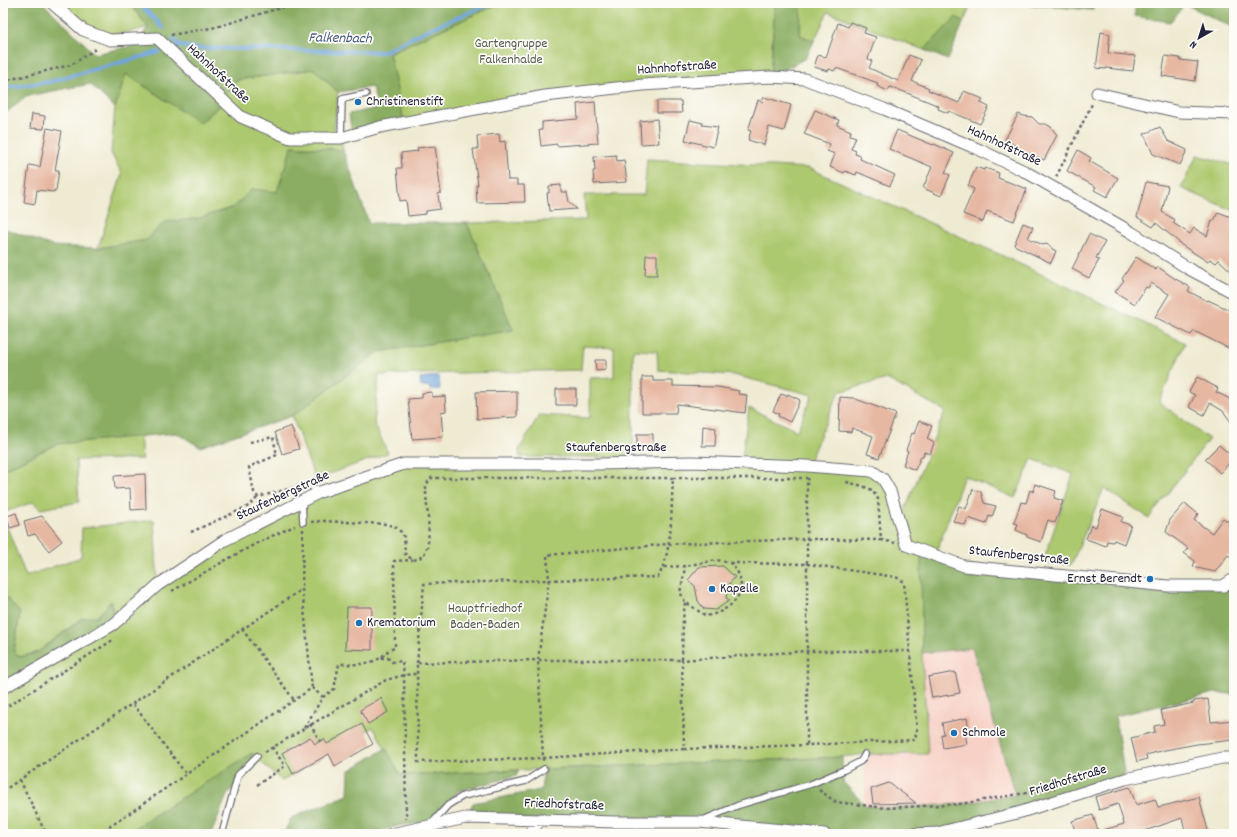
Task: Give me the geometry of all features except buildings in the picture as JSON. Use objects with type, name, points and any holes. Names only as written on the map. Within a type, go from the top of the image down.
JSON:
[{"type":"street","points":[[52,3],[83,30],[110,40],[157,38]]},
{"type":"street","name":"Hahnhofstraße","points":[[157,38],[241,117],[290,138],[341,138],[380,127],[544,96],[643,85],[770,77],[805,80],[891,112],[1024,171],[1131,232],[1189,269],[1234,293]]},
{"type":"street","points":[[1097,93],[1179,112],[1234,114]]},
{"type":"street","name":"Staufenbergstraße","points":[[3,688],[114,624],[158,585],[225,540],[320,492],[404,464],[598,464],[692,462],[807,466],[872,471],[883,479],[890,491],[906,545],[964,566],[1168,586],[1223,586],[1234,579]]},
{"type":"street","name":"Friedhofstraße","points":[[912,834],[937,833],[1021,812],[1125,779],[1222,758],[1234,758]]},
{"type":"street","name":"Friedhofstraße","points":[[391,834],[466,818],[618,822],[699,822],[824,834]]},
{"type":"street","points":[[529,834],[541,819]]},
{"type":"lane","points":[[341,138],[342,99],[366,94]]},
{"type":"lane","points":[[309,485],[320,492]]},
{"type":"lane","points":[[302,501],[303,522]]},
{"type":"lane","name":"Friedhofstraße","points":[[699,822],[739,805],[811,784],[861,761],[865,754]]},
{"type":"lane","points":[[222,834],[238,774],[257,756]]},
{"type":"lane","name":"Friedhofstraße","points":[[430,826],[448,805],[463,796],[526,781],[544,769]]},
{"type":"path","points":[[157,38],[216,27],[297,3]]},
{"type":"path","points":[[3,81],[71,65],[110,40]]},
{"type":"path","points":[[1052,186],[1090,107]]},
{"type":"path","points":[[250,442],[273,437],[277,455],[249,467],[254,492],[258,496]]},
{"type":"path","points":[[304,728],[323,697],[334,689],[339,664],[366,664],[380,658],[390,648],[395,648],[394,561],[414,560],[420,558],[425,553],[428,540],[426,485],[431,478],[814,479]]},
{"type":"path","points":[[664,567],[685,566],[717,560],[730,563],[807,564],[896,576],[904,582],[917,732],[914,740],[684,749],[543,758],[418,762],[417,663],[424,584],[658,577],[664,567],[669,544],[673,478]]},
{"type":"path","points":[[807,479],[807,745]]},
{"type":"path","points":[[544,769],[538,660],[549,580],[547,555],[669,544],[807,539],[881,540],[878,499],[872,490],[843,481]]},
{"type":"path","points":[[191,532],[249,506],[258,496],[287,488],[309,485]]},
{"type":"path","points":[[172,591],[242,551],[303,522],[324,521],[386,524],[396,527],[404,537],[405,554],[414,560]]},
{"type":"path","points":[[303,522],[302,589],[312,688],[323,697]]},
{"type":"path","points":[[685,566],[680,592],[685,602],[706,616],[717,614],[729,606],[739,596],[741,583],[738,573],[730,563]]},
{"type":"path","points":[[3,791],[302,589]]},
{"type":"path","points":[[684,749],[682,660],[685,602]]},
{"type":"path","points":[[242,629],[294,700]]},
{"type":"path","points":[[3,709],[114,639]]},
{"type":"path","points":[[417,663],[538,660],[682,660],[807,652],[910,651]]},
{"type":"path","points":[[380,658],[388,658],[392,662],[402,661],[404,675],[406,821]]},
{"type":"path","points":[[257,756],[386,680],[404,675],[418,674]]},
{"type":"path","points":[[99,834],[312,688]]},
{"type":"path","points":[[132,704],[186,774]]},
{"type":"path","points":[[310,724],[320,742]]},
{"type":"path","points":[[257,785],[285,766],[272,747]]},
{"type":"path","points":[[20,780],[46,834]]},
{"type":"path","points":[[811,784],[836,802],[886,808],[960,804],[1060,787]]},
{"type":"shaded area","points":[[972,647],[1015,795],[960,804],[886,808],[865,805],[865,754],[928,753],[922,653]]},
{"type":"green space","points":[[3,3],[45,3],[45,5],[95,54],[136,45],[148,27],[129,3],[501,3],[389,53],[404,122],[352,135],[349,114],[378,108],[372,87],[338,92],[314,69],[237,80],[219,106],[200,123],[126,74],[115,108],[90,84],[27,96],[3,115]]},
{"type":"green space","points":[[58,3],[129,3],[148,27],[116,34],[100,32],[81,23]]},
{"type":"green space","name":"Gartengruppe Falkenhalde","points":[[501,3],[775,3],[770,77],[643,85],[404,122],[389,53]]},
{"type":"green space","points":[[775,3],[801,3],[800,35],[814,41],[806,58],[770,77]]},
{"type":"green space","points":[[801,3],[972,3],[964,21],[956,18],[924,50],[828,12],[814,41],[800,36]]},
{"type":"green space","points":[[1008,3],[1094,3],[1093,10]]},
{"type":"green space","points":[[1135,3],[1234,3],[1234,28],[1185,4],[1170,22],[1135,16]]},
{"type":"green space","points":[[956,17],[964,21],[948,60],[924,50]]},
{"type":"green space","points":[[314,69],[338,92],[334,129],[341,138],[343,150],[292,146],[277,192],[252,190],[234,207],[196,219],[164,222],[147,240],[98,248],[122,174],[111,153],[115,108],[126,74],[200,123],[219,106],[237,80]]},
{"type":"green space","points":[[292,146],[343,150],[369,223],[467,223],[513,330],[378,352],[292,416],[200,447],[177,433],[57,444],[3,470],[3,228],[52,246],[98,248],[147,240],[164,222],[196,219],[234,207],[252,189],[277,192]]},
{"type":"green space","points":[[1197,155],[1234,165],[1234,211],[1181,188]]},
{"type":"green space","name":"Hauptfriedhof Baden-Baden","points":[[647,159],[809,168],[1003,256],[1185,343],[1159,402],[1209,439],[1149,518],[1104,488],[1071,565],[1043,562],[1073,474],[1032,459],[1015,498],[964,476],[935,556],[921,551],[922,653],[928,754],[865,754],[842,757],[400,775],[373,727],[282,781],[252,754],[125,834],[3,834],[3,688],[114,624],[111,602],[98,616],[82,618],[38,652],[20,657],[14,652],[20,614],[3,594],[3,517],[26,576],[81,557],[82,528],[154,520],[158,585],[295,504],[404,464],[741,464],[749,408],[797,431],[812,395],[734,375],[658,370],[657,351],[633,350],[633,457],[520,457],[519,450],[539,415],[590,418],[590,378],[614,377],[614,348],[583,346],[581,370],[379,375],[374,423],[388,453],[315,479],[292,416],[378,352],[513,330],[467,223],[586,220],[584,195],[644,195]],"holes":[[[887,379],[945,411],[900,522],[883,479],[872,471],[807,466],[839,392]]]},
{"type":"green space","points":[[140,435],[142,459],[76,460],[79,502],[41,509],[33,502],[3,513],[3,470],[57,444]]},
{"type":"green space","points":[[921,551],[964,566],[1223,586],[1234,592],[1234,694],[1215,693],[1115,716],[1125,779],[941,834],[824,834],[699,822],[466,818],[473,803],[541,790],[544,769],[842,757],[843,782],[865,805],[886,808],[960,804],[1015,795],[972,648],[922,653]]},
{"type":"green space","points":[[3,594],[20,613],[14,652],[20,657],[38,652],[83,618],[98,616],[111,601],[114,624],[3,688]]},
{"type":"green space","points":[[386,748],[400,775],[519,770],[516,776],[458,791],[430,822],[401,825],[370,834],[281,834],[284,833],[291,818],[348,795],[349,771]]},
{"type":"green space","points":[[252,753],[260,761],[227,795],[211,834],[125,834]]},
{"type":"water","points":[[439,376],[440,389],[430,390],[429,386],[421,387],[420,378]]},
{"type":"waterway","points":[[139,3],[163,28]]},
{"type":"waterway","name":"Falkenbach","points":[[176,47],[383,52],[429,29],[492,3]]},
{"type":"waterway","name":"Falkenbach","points":[[1226,3],[1234,3]]},
{"type":"waterway","points":[[173,39],[181,46]]},
{"type":"waterway","name":"Falkenbach","points":[[3,88],[49,82],[159,52]]},
{"type":"place","name":"Christinenstift","points":[[358,102]]},
{"type":"place","name":"Ernst Berendt","points":[[1150,579]]},
{"type":"place","name":"Kapelle","points":[[712,589]]},
{"type":"place","name":"Krematorium","points":[[359,623]]},
{"type":"place","name":"Schmole","points":[[954,733]]}]
